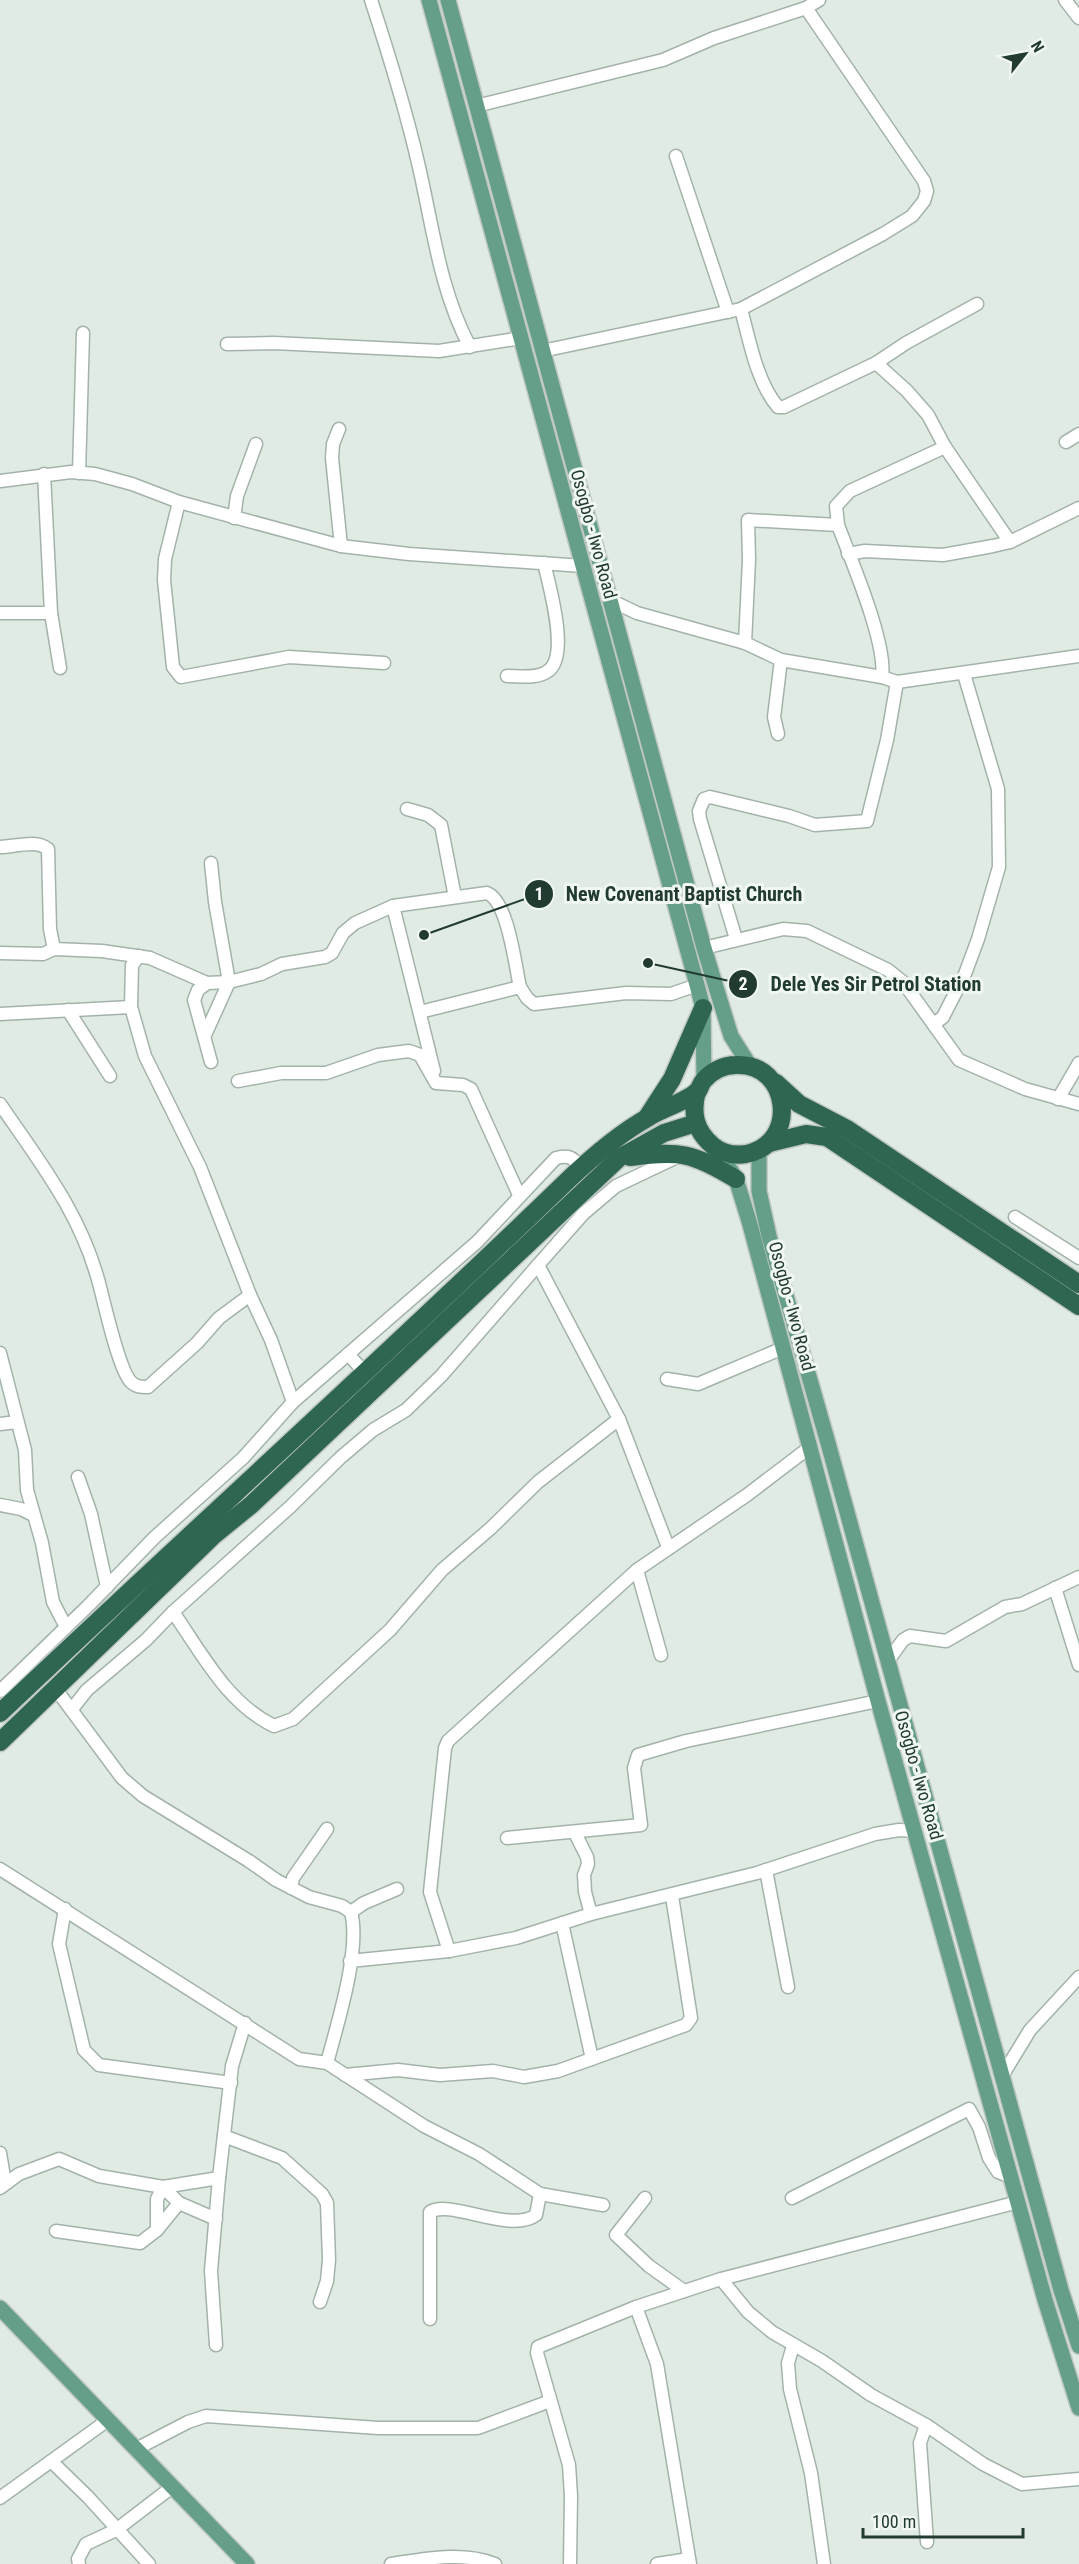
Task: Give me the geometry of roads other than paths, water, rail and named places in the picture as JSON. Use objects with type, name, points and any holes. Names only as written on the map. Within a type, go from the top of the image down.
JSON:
[{"type":"highway","points":[[646,1118],[672,1079],[703,1008]]},
{"type":"highway","points":[[0,1713],[93,1613],[236,1492],[366,1374],[581,1168],[646,1118],[700,1086],[713,1072],[725,1066],[738,1064],[750,1066],[771,1079],[799,1104],[847,1129],[1079,1284]]},
{"type":"highway","points":[[764,1146],[777,1132],[782,1119],[783,1104],[779,1091],[771,1079]]},
{"type":"highway","points":[[700,1086],[694,1103],[696,1123],[706,1140],[721,1153],[737,1155],[750,1153],[764,1146],[806,1134],[827,1137],[1079,1306]]},
{"type":"highway","points":[[0,1742],[214,1535],[251,1505],[619,1158],[664,1133],[696,1123]]},
{"type":"highway","points":[[619,1158],[659,1153],[684,1153],[705,1160],[736,1179]]},
{"type":"highway","points":[[236,1492],[251,1505]]},
{"type":"main road","name":"Osogbo - Iwo Road","points":[[429,0],[703,1008],[700,1086]]},
{"type":"main road","name":"Osogbo - Iwo Road","points":[[448,0],[704,948],[731,1036],[750,1066]]},
{"type":"main road","name":"Osogbo - Iwo Road","points":[[764,1146],[759,1191],[769,1236],[1061,2290],[1076,2329],[1079,2346]]},
{"type":"main road","name":"Osogbo - Iwo Road","points":[[721,1153],[736,1179],[878,1701],[1018,2202],[1079,2408]]},
{"type":"main road","points":[[0,2308],[73,2381],[247,2564]]},
{"type":"street","points":[[371,0],[408,117],[447,292],[470,347]]},
{"type":"street","points":[[476,106],[663,60],[714,38],[819,0]]},
{"type":"street","points":[[1065,0],[1079,18]]},
{"type":"street","points":[[542,351],[741,309],[883,234],[912,216],[924,201],[927,191],[924,181],[804,5]]},
{"type":"street","points":[[676,156],[728,312]]},
{"type":"street","points":[[741,309],[752,352],[762,378],[778,407],[784,407],[876,363],[906,343],[977,304]]},
{"type":"street","points":[[79,473],[83,333]]},
{"type":"street","points":[[227,344],[274,343],[439,351],[521,338]]},
{"type":"street","points":[[876,363],[907,391],[928,416],[945,447],[1010,542]]},
{"type":"street","points":[[339,429],[333,444],[332,458],[341,546]]},
{"type":"street","points":[[1066,442],[1079,434]]},
{"type":"street","points":[[234,518],[237,496],[256,444]]},
{"type":"street","points":[[882,677],[883,668],[877,637],[838,525],[836,506],[850,491],[945,447]]},
{"type":"street","points":[[44,474],[51,614],[60,668]]},
{"type":"street","points":[[0,481],[44,474],[95,474],[132,484],[179,502],[341,546],[409,554],[583,566]]},
{"type":"street","points":[[179,502],[165,558],[164,580],[173,667],[181,677],[289,657],[384,663]]},
{"type":"street","points":[[848,554],[865,551],[943,555],[1010,542],[1079,508]]},
{"type":"street","points":[[745,644],[749,571],[748,520],[838,525]]},
{"type":"street","points":[[507,676],[542,675],[550,671],[556,660],[558,645],[544,562]]},
{"type":"street","points":[[610,600],[637,613],[745,644],[781,660],[882,677],[897,682],[1079,656]]},
{"type":"street","points":[[0,613],[51,614]]},
{"type":"street","points":[[778,734],[774,717],[781,660]]},
{"type":"street","points":[[933,1024],[944,1017],[965,974],[999,867],[998,789],[964,674]]},
{"type":"street","points":[[736,939],[700,819],[699,811],[704,799],[710,798],[752,807],[815,825],[867,821],[887,740],[897,682]]},
{"type":"street","points":[[406,809],[428,815],[441,825],[455,897]]},
{"type":"street","points":[[0,847],[30,844],[44,845],[48,849],[50,929],[54,949]]},
{"type":"street","points":[[205,1035],[229,982],[215,902],[211,863]]},
{"type":"street","points":[[0,953],[43,954],[54,949],[102,951],[141,960],[207,982],[229,982],[261,974],[296,960],[325,957],[332,953],[343,933],[355,923],[393,906],[487,893],[498,901],[502,908],[520,987],[526,998],[534,1004],[626,993],[671,994],[697,984]]},
{"type":"street","points":[[393,906],[436,1083]]},
{"type":"street","points":[[704,948],[783,929],[807,932],[896,976],[903,982],[959,1060],[1025,1089],[1079,1104]]},
{"type":"street","points":[[141,960],[131,1007],[145,1056],[174,1110],[200,1167],[250,1295],[271,1340],[293,1402]]},
{"type":"street","points":[[207,982],[198,990],[194,1000],[211,1062]]},
{"type":"street","points":[[420,1012],[520,987]]},
{"type":"street","points":[[0,1014],[131,1007]]},
{"type":"street","points":[[68,1010],[110,1076]]},
{"type":"street","points":[[238,1081],[281,1073],[326,1073],[378,1055],[409,1051],[420,1055],[436,1083]]},
{"type":"street","points":[[1058,1099],[1079,1063]]},
{"type":"street","points":[[436,1083],[463,1085],[471,1089],[519,1195]]},
{"type":"street","points":[[0,1104],[55,1182],[72,1214],[88,1250],[114,1342],[129,1381],[137,1386],[148,1387],[197,1343],[219,1318],[250,1295]]},
{"type":"street","points":[[72,1709],[87,1690],[146,1640],[173,1612],[290,1507],[339,1458],[373,1430],[406,1410],[441,1376],[583,1214],[616,1186],[684,1153]]},
{"type":"street","points":[[1,1687],[66,1627],[93,1613],[107,1587],[155,1537],[243,1458],[293,1402],[477,1242],[556,1158],[567,1156],[574,1158],[581,1168]]},
{"type":"street","points":[[1015,1217],[1079,1258]]},
{"type":"street","points":[[538,1265],[620,1419],[668,1547]]},
{"type":"street","points":[[667,1379],[698,1384],[783,1348]]},
{"type":"street","points":[[0,1353],[25,1450],[27,1490],[42,1543],[53,1602],[66,1627]]},
{"type":"street","points":[[348,1354],[366,1374]]},
{"type":"street","points":[[173,1612],[194,1645],[237,1702],[256,1717],[274,1726],[284,1724],[390,1630],[442,1570],[491,1528],[538,1482],[620,1419]]},
{"type":"street","points":[[0,1424],[17,1422]]},
{"type":"street","points":[[449,1951],[430,1892],[445,1748],[448,1740],[638,1570],[668,1547],[747,1495],[810,1447]]},
{"type":"street","points":[[78,1477],[91,1514],[107,1587]]},
{"type":"street","points":[[0,1505],[21,1509],[33,1515]]},
{"type":"street","points":[[638,1570],[661,1655]]},
{"type":"street","points":[[888,1661],[903,1640],[910,1636],[946,1641],[1005,1607],[1022,1604],[1079,1577]]},
{"type":"street","points":[[1055,1588],[1079,1665]]},
{"type":"street","points":[[55,1688],[122,1778],[143,1796],[291,1888],[309,1897],[342,1906],[351,1912],[353,1921],[350,1961],[340,2015],[327,2063]]},
{"type":"street","points":[[507,1838],[641,1825],[634,1768],[638,1755],[686,1741],[878,1701]]},
{"type":"street","points":[[291,1888],[293,1878],[327,1829]]},
{"type":"street","points":[[350,1961],[449,1951],[516,1938],[591,1914],[672,1896],[766,1870],[875,1834],[899,1830],[915,1831]]},
{"type":"street","points":[[575,1833],[587,1857],[588,1864],[584,1875],[585,1892],[591,1914]]},
{"type":"street","points":[[0,1869],[299,2059],[327,2063],[424,2126],[479,2154],[540,2194],[603,2205]]},
{"type":"street","points":[[766,1870],[788,1987]]},
{"type":"street","points":[[351,1912],[364,1903],[397,1889]]},
{"type":"street","points":[[345,2075],[398,2070],[440,2075],[493,2071],[524,2077],[558,2071],[690,2022],[672,1896]]},
{"type":"street","points":[[65,1909],[59,1944],[84,2050],[99,2065],[231,2083]]},
{"type":"street","points":[[562,1923],[592,2059]]},
{"type":"street","points":[[1002,2076],[1030,2030],[1079,1977]]},
{"type":"street","points":[[216,2345],[212,2271],[219,2178],[232,2066],[245,2023]]},
{"type":"street","points":[[792,2198],[969,2109],[979,2127],[989,2158],[998,2172],[1011,2177]]},
{"type":"street","points":[[224,2136],[282,2158],[322,2194],[327,2204],[329,2260],[327,2281],[320,2302]]},
{"type":"street","points":[[0,2153],[2,2186]]},
{"type":"street","points":[[2,2186],[19,2174],[59,2159],[99,2176],[163,2187],[219,2178]]},
{"type":"street","points":[[163,2187],[179,2203],[216,2218]]},
{"type":"street","points":[[157,2230],[157,2199],[163,2187]]},
{"type":"street","points":[[430,2319],[430,2212],[435,2209],[450,2210],[505,2220],[530,2219],[536,2215],[540,2194]]},
{"type":"street","points":[[645,2198],[616,2235],[649,2266],[684,2291]]},
{"type":"street","points":[[570,2564],[569,2465],[537,2353],[538,2347],[636,2307],[721,2279],[1018,2202]]},
{"type":"street","points":[[56,2231],[135,2244],[145,2241],[157,2230],[179,2203]]},
{"type":"street","points":[[721,2279],[748,2312],[794,2346],[822,2361],[871,2395],[926,2425],[983,2464],[1022,2484],[1079,2479]]},
{"type":"street","points":[[636,2307],[657,2364],[689,2562],[657,2564]]},
{"type":"street","points":[[794,2346],[788,2363],[790,2388],[812,2473],[824,2564]]},
{"type":"street","points":[[136,2449],[188,2422],[206,2416],[378,2428],[478,2428],[550,2401]]},
{"type":"street","points":[[0,2498],[108,2420]]},
{"type":"street","points":[[926,2425],[920,2443],[927,2542]]},
{"type":"street","points":[[52,2462],[88,2497],[149,2564]]},
{"type":"street","points":[[79,2564],[78,2559],[87,2544],[116,2530],[172,2487]]},
{"type":"street","points":[[391,2564],[433,2558],[469,2557],[495,2564]]},
{"type":"place","name":"New Covenant Baptist Church","points":[[424,935]]},
{"type":"place","name":"Dele Yes Sir Petrol Station","points":[[648,963]]}]
